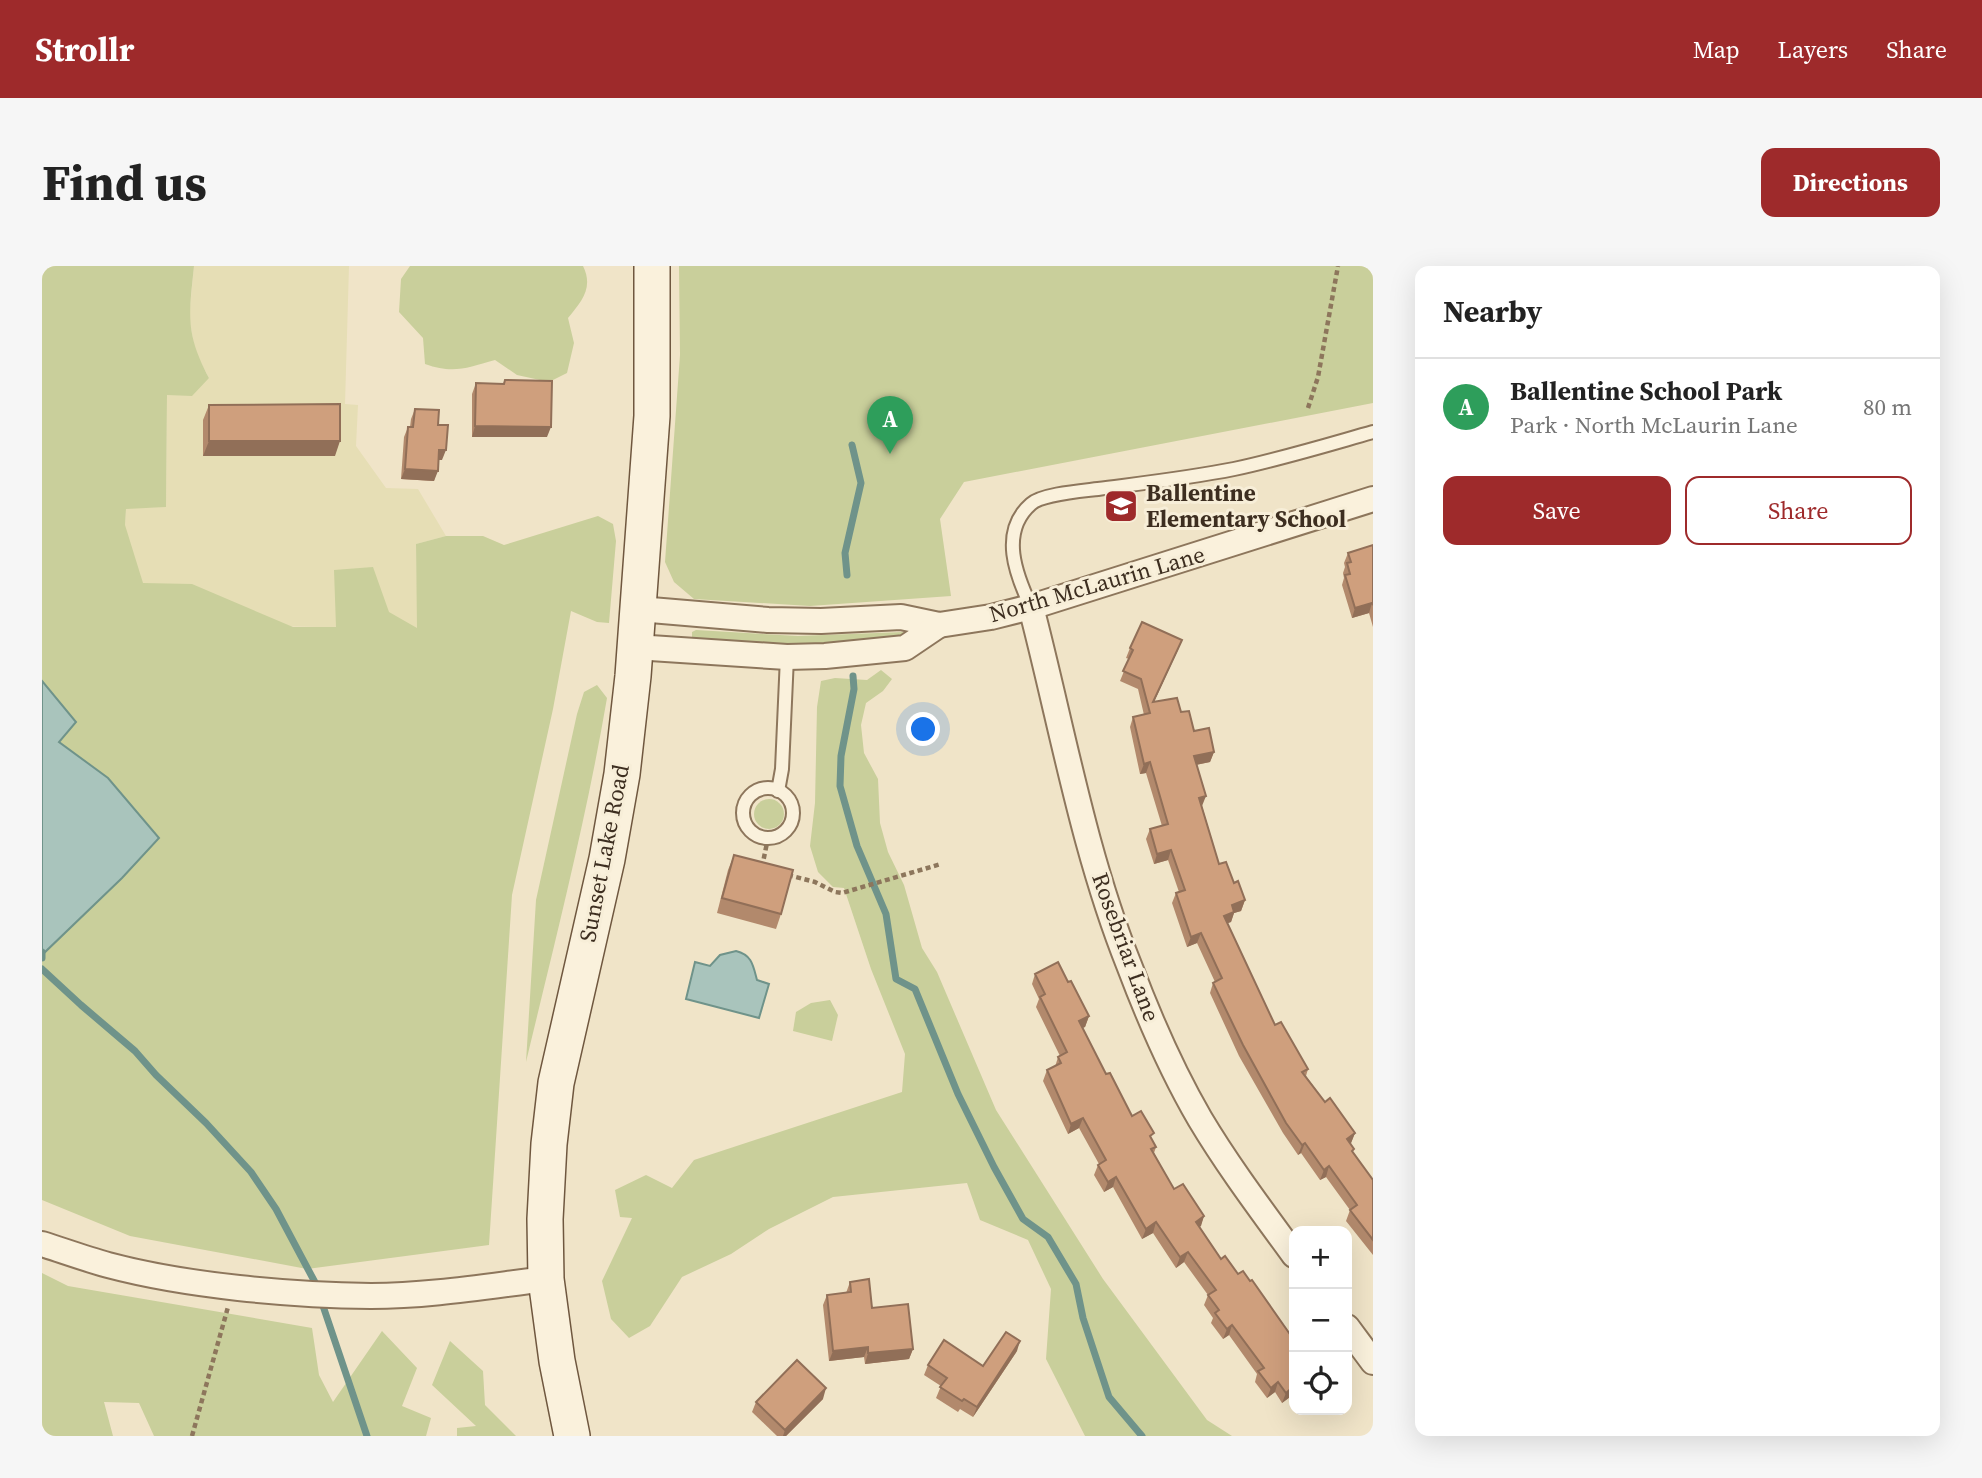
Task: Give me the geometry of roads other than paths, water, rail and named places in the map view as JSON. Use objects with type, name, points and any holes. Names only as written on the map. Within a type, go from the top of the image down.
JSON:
[{"type":"main road","name":"Sunset Lake Road","points":[[572,1436],[557,1362],[546,1279],[549,1144],[556,1083],[607,859],[621,774],[639,609],[652,416],[652,266]]},
{"type":"street","name":"North McLaurin Lane","points":[[639,609],[768,620],[832,621],[901,617],[939,625],[991,617],[1031,607],[1373,499]]},
{"type":"street","name":"Rosebriar Lane","points":[[1031,607],[1104,894],[1128,964],[1160,1041],[1200,1119],[1289,1248]]},
{"type":"street","name":"North McLaurin Lane","points":[[635,647],[788,657],[825,656],[905,648],[939,625]]},
{"type":"street","points":[[42,1244],[109,1265],[181,1279],[230,1286],[372,1296],[456,1290],[546,1279]]},
{"type":"street","points":[[1352,1334],[1373,1362]]},
{"type":"lane","points":[[1031,607],[1016,573],[1013,540],[1022,514],[1033,502],[1086,491],[1237,468],[1373,432]]},
{"type":"lane","points":[[778,791],[782,769],[788,657]]},
{"type":"lane","points":[[758,791],[778,791],[789,799],[793,817],[790,826],[784,832],[768,838],[752,832],[747,826],[743,809],[746,802],[758,791]]},
{"type":"water","points":[[42,681],[76,722],[59,742],[108,778],[159,838],[122,878],[42,955]]},
{"type":"water","points":[[736,951],[749,958],[757,980],[769,984],[759,1018],[686,999],[695,962],[710,966],[720,955]]},
{"type":"waterway","points":[[847,575],[845,553],[861,483],[852,445]]},
{"type":"waterway","points":[[853,676],[854,689],[841,756],[840,786],[857,846],[886,914],[896,979],[915,989],[958,1094],[1023,1219],[1048,1237],[1076,1284],[1083,1318],[1109,1397],[1142,1436]]},
{"type":"waterway","points":[[42,952],[42,958]]},
{"type":"waterway","points":[[42,969],[135,1051],[251,1172],[276,1209],[318,1288]]},
{"type":"waterway","points":[[321,1300],[367,1436]]},
{"type":"place","name":"Ballentine School Park","points":[[890,454]]},
{"type":"place","name":"Ballentine Elementary School","points":[[1121,506]]}]
